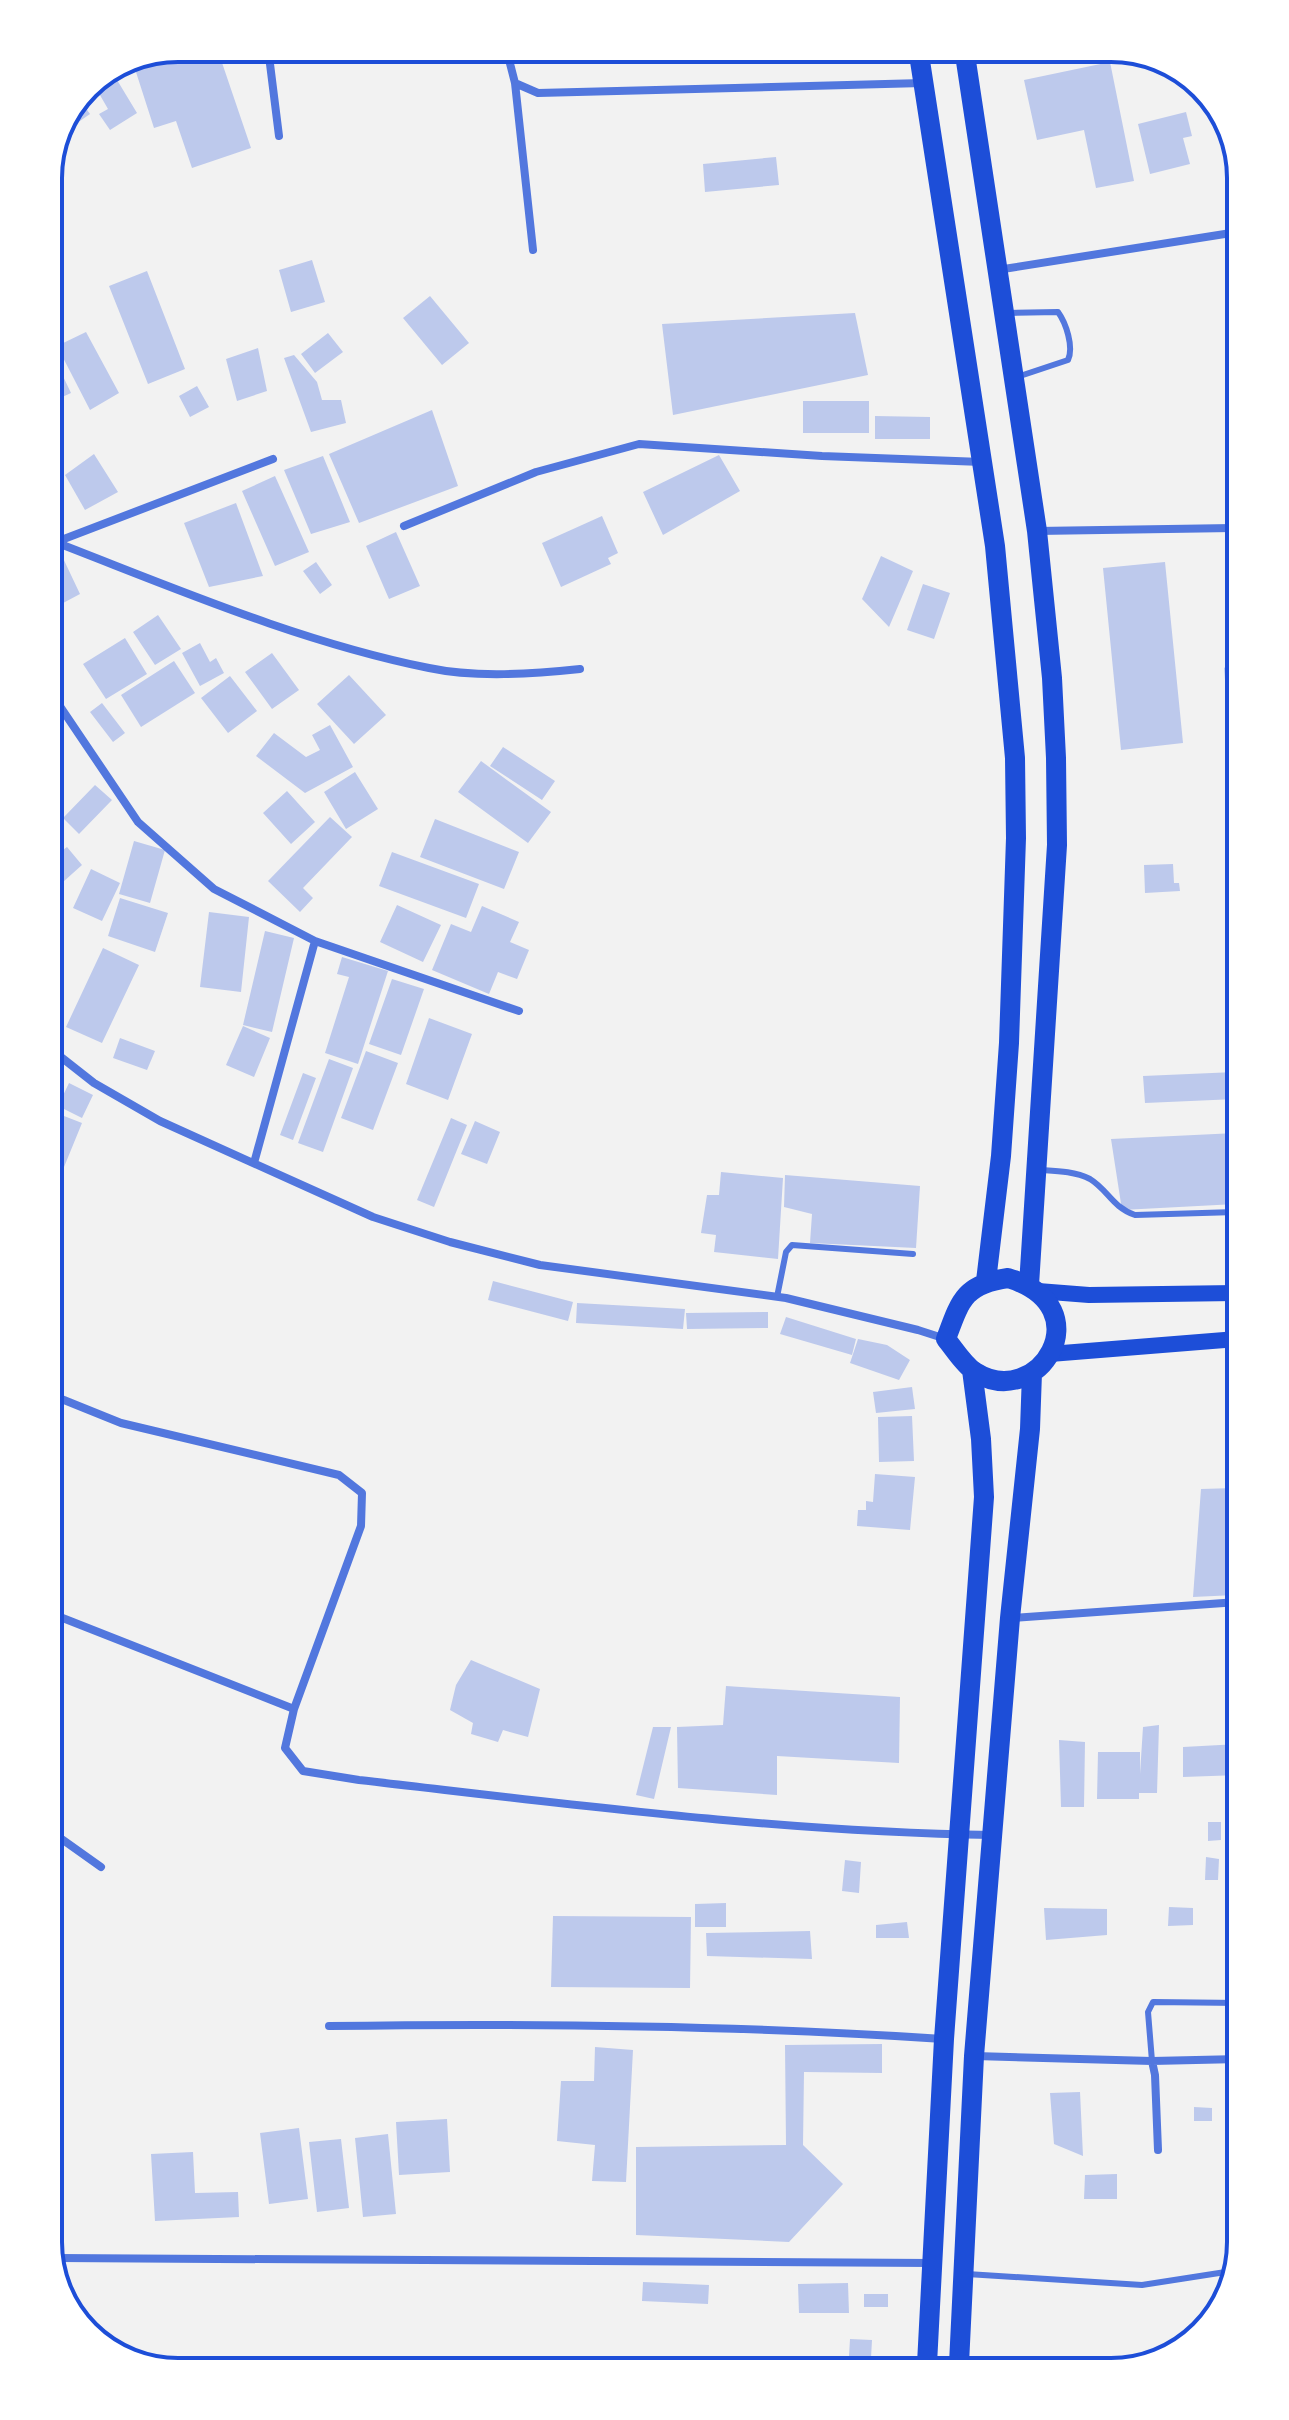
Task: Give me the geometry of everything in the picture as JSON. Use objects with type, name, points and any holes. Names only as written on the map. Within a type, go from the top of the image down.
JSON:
[{"type":"main road","points":[[920,62],[983,462],[1012,711],[1016,838],[1009,1043],[1001,1156],[986,1281]]},
{"type":"main road","points":[[966,62],[1037,531],[1052,678],[1057,845],[1036,1170],[1033,1288]]},
{"type":"main road","points":[[1033,1288],[1046,1299],[1055,1320],[1056,1332],[1050,1354],[1032,1373],[1017,1379],[1002,1381],[986,1378],[972,1370],[946,1339],[957,1307],[965,1296],[986,1281],[1008,1278],[1033,1288],[1089,1295],[1227,1293]]},
{"type":"main road","points":[[1050,1354],[1227,1340]]},
{"type":"main road","points":[[927,2358],[944,2039],[984,1497],[981,1439],[972,1370]]},
{"type":"main road","points":[[959,2358],[974,2056],[1010,1618],[1030,1429],[1032,1373]]},
{"type":"street","points":[[270,62],[279,136]]},
{"type":"street","points":[[510,62],[515,83],[533,250]]},
{"type":"street","points":[[515,83],[538,93],[923,83]]},
{"type":"street","points":[[996,270],[1227,234]]},
{"type":"street","points":[[404,526],[536,472],[639,444],[807,456],[983,462]]},
{"type":"street","points":[[62,540],[273,459]]},
{"type":"street","points":[[1037,531],[1227,528]]},
{"type":"street","points":[[62,546],[301,635],[431,669],[525,675],[580,669]]},
{"type":"street","points":[[62,709],[138,822],[214,889],[315,941],[519,1011]]},
{"type":"street","points":[[254,1163],[315,941]]},
{"type":"street","points":[[62,1058],[94,1083],[160,1121],[373,1217],[450,1242],[540,1265],[777,1297],[946,1339]]},
{"type":"street","points":[[62,1399],[121,1423],[339,1475],[362,1493],[361,1526],[294,1709],[285,1748],[303,1771],[711,1821],[993,1835]]},
{"type":"street","points":[[1010,1618],[1227,1603]]},
{"type":"street","points":[[62,1618],[294,1709]]},
{"type":"street","points":[[62,1839],[101,1867]]},
{"type":"street","points":[[329,2026],[527,2023],[799,2029],[944,2039]]},
{"type":"street","points":[[974,2056],[1152,2061],[1227,2059]]},
{"type":"street","points":[[1152,2061],[1158,2150]]},
{"type":"street","points":[[63,2258],[932,2263]]},
{"type":"lane","points":[[1003,313],[1058,312],[1070,346],[1068,360],[1014,378]]},
{"type":"lane","points":[[1036,1170],[1076,1173],[1090,1180],[1122,1210],[1135,1215],[1227,1212]]},
{"type":"lane","points":[[777,1297],[786,1252],[792,1245],[913,1254]]},
{"type":"lane","points":[[1152,2061],[1148,2012],[1153,2002],[1227,2003]]},
{"type":"lane","points":[[963,2274],[1142,2285],[1223,2272]]},
{"type":"building","points":[[222,62],[251,148],[192,168],[176,121],[154,128],[135,71],[156,64]]},
{"type":"building","points":[[1110,62],[1134,181],[1096,188],[1084,130],[1037,140],[1024,80]]},
{"type":"building","points":[[117,80],[137,113],[110,130],[99,114],[108,109],[99,94]]},
{"type":"building","points":[[86,109],[90,114],[77,123]]},
{"type":"building","points":[[1186,112],[1192,136],[1183,138],[1190,164],[1150,174],[1138,124]]},
{"type":"building","points":[[776,157],[779,185],[705,192],[703,164]]},
{"type":"building","points":[[312,260],[325,302],[291,312],[279,270]]},
{"type":"building","points":[[147,271],[185,369],[148,384],[109,286]]},
{"type":"building","points":[[430,296],[469,343],[442,365],[403,318]]},
{"type":"building","points":[[855,313],[868,375],[673,415],[662,324]]},
{"type":"building","points":[[86,332],[119,393],[90,410],[62,356],[62,344]]},
{"type":"building","points":[[328,333],[343,352],[315,373],[301,354]]},
{"type":"building","points":[[258,348],[267,391],[237,401],[226,359]]},
{"type":"building","points":[[294,355],[317,382],[322,400],[341,400],[346,423],[311,432],[284,358]]},
{"type":"building","points":[[62,374],[71,393],[62,397]]},
{"type":"building","points":[[197,386],[209,407],[190,417],[179,396]]},
{"type":"building","points":[[803,401],[869,401],[869,433],[803,433]]},
{"type":"building","points":[[432,410],[458,486],[359,523],[329,454]]},
{"type":"building","points":[[875,416],[930,417],[930,439],[875,439]]},
{"type":"building","points":[[94,454],[118,492],[85,510],[65,475]]},
{"type":"building","points":[[719,455],[740,491],[663,535],[643,492]]},
{"type":"building","points":[[323,456],[350,522],[311,534],[284,470]]},
{"type":"building","points":[[275,476],[309,552],[275,566],[242,491]]},
{"type":"building","points":[[236,503],[263,576],[209,587],[184,523]]},
{"type":"building","points":[[602,516],[618,553],[608,558],[611,564],[561,587],[542,543]]},
{"type":"building","points":[[396,532],[420,586],[389,599],[366,546]]},
{"type":"building","points":[[62,556],[80,594],[62,604]]},
{"type":"building","points":[[881,556],[913,571],[889,627],[862,599]]},
{"type":"building","points":[[316,562],[332,585],[320,594],[303,571]]},
{"type":"building","points":[[1165,562],[1183,743],[1121,750],[1103,568]]},
{"type":"building","points":[[923,584],[950,593],[934,639],[907,630]]},
{"type":"building","points":[[158,615],[181,649],[155,665],[133,632]]},
{"type":"building","points":[[125,638],[147,674],[106,699],[83,664]]},
{"type":"building","points":[[200,643],[210,662],[216,658],[224,673],[200,686],[182,653]]},
{"type":"building","points":[[272,653],[299,690],[272,709],[245,672]]},
{"type":"building","points":[[174,661],[195,693],[141,727],[121,695]]},
{"type":"building","points":[[1227,666],[1227,704],[1224,668]]},
{"type":"building","points":[[349,675],[386,715],[354,744],[317,704]]},
{"type":"building","points":[[230,676],[257,711],[228,733],[201,698]]},
{"type":"building","points":[[102,703],[125,733],[113,742],[90,712]]},
{"type":"building","points":[[330,725],[353,767],[305,793],[256,756],[274,733],[306,757],[320,750],[312,735]]},
{"type":"building","points":[[503,747],[555,781],[542,800],[490,766]]},
{"type":"building","points":[[481,761],[551,812],[528,843],[458,792]]},
{"type":"building","points":[[355,772],[378,809],[346,829],[324,792]]},
{"type":"building","points":[[95,785],[112,800],[79,834],[63,818]]},
{"type":"building","points":[[287,791],[315,822],[291,844],[263,813]]},
{"type":"building","points":[[330,817],[352,837],[303,888],[313,898],[300,912],[268,881]]},
{"type":"building","points":[[435,819],[519,852],[504,889],[420,857]]},
{"type":"building","points":[[134,841],[165,850],[150,903],[119,894]]},
{"type":"building","points":[[67,847],[82,865],[63,882],[62,881],[62,851]]},
{"type":"building","points":[[392,852],[479,884],[466,918],[379,886]]},
{"type":"building","points":[[1173,864],[1174,883],[1179,883],[1180,891],[1145,893],[1144,865]]},
{"type":"building","points":[[91,869],[120,883],[102,921],[73,908]]},
{"type":"building","points":[[120,898],[168,913],[155,952],[108,936]]},
{"type":"building","points":[[397,905],[441,925],[423,962],[380,942]]},
{"type":"building","points":[[482,906],[519,922],[510,942],[529,950],[517,979],[498,972],[489,994],[432,970],[451,924],[471,932]]},
{"type":"building","points":[[209,912],[249,917],[241,992],[200,987]]},
{"type":"building","points":[[265,931],[294,938],[272,1032],[243,1025]]},
{"type":"building","points":[[103,948],[139,965],[102,1043],[66,1027]]},
{"type":"building","points":[[342,957],[388,971],[358,1064],[325,1053],[349,977],[337,974]]},
{"type":"building","points":[[392,979],[424,989],[401,1055],[369,1044]]},
{"type":"building","points":[[429,1018],[472,1034],[448,1100],[406,1084]]},
{"type":"building","points":[[243,1026],[270,1038],[254,1077],[226,1065]]},
{"type":"building","points":[[120,1038],[155,1051],[147,1070],[113,1058]]},
{"type":"building","points":[[366,1051],[398,1063],[373,1130],[341,1118]]},
{"type":"building","points":[[329,1059],[353,1068],[323,1152],[298,1143]]},
{"type":"building","points":[[1227,1072],[1227,1099],[1145,1103],[1143,1076]]},
{"type":"building","points":[[303,1073],[316,1078],[293,1140],[280,1135]]},
{"type":"building","points":[[69,1083],[93,1095],[82,1118],[62,1108],[62,1098]]},
{"type":"building","points":[[64,1116],[82,1123],[62,1172]]},
{"type":"building","points":[[451,1118],[467,1125],[434,1207],[417,1200]]},
{"type":"building","points":[[475,1121],[500,1132],[487,1164],[461,1154]]},
{"type":"building","points":[[1227,1133],[1227,1204],[1122,1210],[1111,1139]]},
{"type":"building","points":[[721,1172],[783,1178],[778,1259],[714,1252],[716,1235],[701,1233],[707,1195],[719,1195]]},
{"type":"building","points":[[785,1175],[920,1186],[916,1248],[810,1243],[812,1214],[784,1207]]},
{"type":"building","points":[[493,1281],[573,1302],[568,1321],[488,1300]]},
{"type":"building","points":[[577,1303],[685,1309],[683,1329],[576,1323]]},
{"type":"building","points":[[768,1312],[768,1328],[687,1329],[686,1313]]},
{"type":"building","points":[[786,1317],[856,1339],[852,1355],[780,1334]]},
{"type":"building","points":[[858,1339],[887,1345],[910,1360],[899,1380],[850,1363]]},
{"type":"building","points":[[912,1387],[915,1409],[876,1413],[873,1392]]},
{"type":"building","points":[[912,1416],[914,1461],[879,1462],[878,1417]]},
{"type":"building","points":[[875,1474],[915,1477],[910,1530],[857,1526],[858,1510],[866,1510],[866,1501],[873,1502]]},
{"type":"building","points":[[1227,1488],[1227,1595],[1193,1597],[1201,1489]]},
{"type":"building","points":[[471,1660],[540,1689],[528,1737],[503,1730],[498,1742],[471,1734],[473,1723],[450,1710],[456,1685]]},
{"type":"building","points":[[726,1686],[900,1697],[899,1763],[777,1756],[777,1795],[678,1788],[677,1727],[723,1725]]},
{"type":"building","points":[[1159,1725],[1157,1793],[1139,1793],[1139,1799],[1097,1799],[1098,1752],[1140,1752],[1140,1774],[1143,1727]]},
{"type":"building","points":[[653,1727],[671,1727],[654,1799],[636,1795]]},
{"type":"building","points":[[1059,1740],[1085,1742],[1084,1807],[1061,1807]]},
{"type":"building","points":[[1227,1745],[1227,1775],[1183,1777],[1183,1747]]},
{"type":"building","points":[[1208,1822],[1221,1822],[1221,1840],[1208,1841]]},
{"type":"building","points":[[1206,1857],[1219,1859],[1218,1880],[1205,1880]]},
{"type":"building","points":[[845,1860],[861,1862],[859,1893],[842,1891]]},
{"type":"building","points":[[726,1903],[726,1927],[695,1927],[695,1904]]},
{"type":"building","points":[[1169,1907],[1193,1908],[1193,1925],[1168,1926]]},
{"type":"building","points":[[1044,1908],[1107,1909],[1107,1935],[1046,1940]]},
{"type":"building","points":[[553,1916],[691,1917],[690,1988],[551,1987]]},
{"type":"building","points":[[907,1922],[909,1938],[876,1938],[876,1925]]},
{"type":"building","points":[[810,1931],[812,1959],[707,1956],[706,1933]]},
{"type":"building","points":[[882,2044],[882,2073],[804,2072],[803,2145],[843,2184],[789,2242],[636,2235],[636,2147],[786,2145],[785,2045]]},
{"type":"building","points":[[595,2047],[633,2050],[626,2182],[592,2181],[595,2145],[557,2141],[561,2081],[594,2081]]},
{"type":"building","points":[[1080,2092],[1083,2156],[1054,2144],[1050,2093]]},
{"type":"building","points":[[1194,2107],[1212,2108],[1212,2121],[1194,2121]]},
{"type":"building","points":[[447,2119],[450,2172],[399,2175],[396,2122]]},
{"type":"building","points":[[299,2128],[308,2199],[269,2204],[260,2133]]},
{"type":"building","points":[[388,2134],[396,2214],[363,2217],[355,2138]]},
{"type":"building","points":[[341,2139],[349,2208],[317,2212],[309,2142]]},
{"type":"building","points":[[193,2152],[195,2193],[238,2192],[239,2217],[155,2221],[151,2154]]},
{"type":"building","points":[[1117,2174],[1117,2199],[1084,2199],[1085,2175]]},
{"type":"building","points":[[643,2282],[709,2285],[708,2304],[642,2301]]},
{"type":"building","points":[[848,2283],[849,2313],[799,2313],[798,2284]]},
{"type":"building","points":[[864,2294],[888,2294],[888,2307],[864,2307]]},
{"type":"building","points":[[850,2339],[872,2340],[871,2358],[849,2356]]}]
